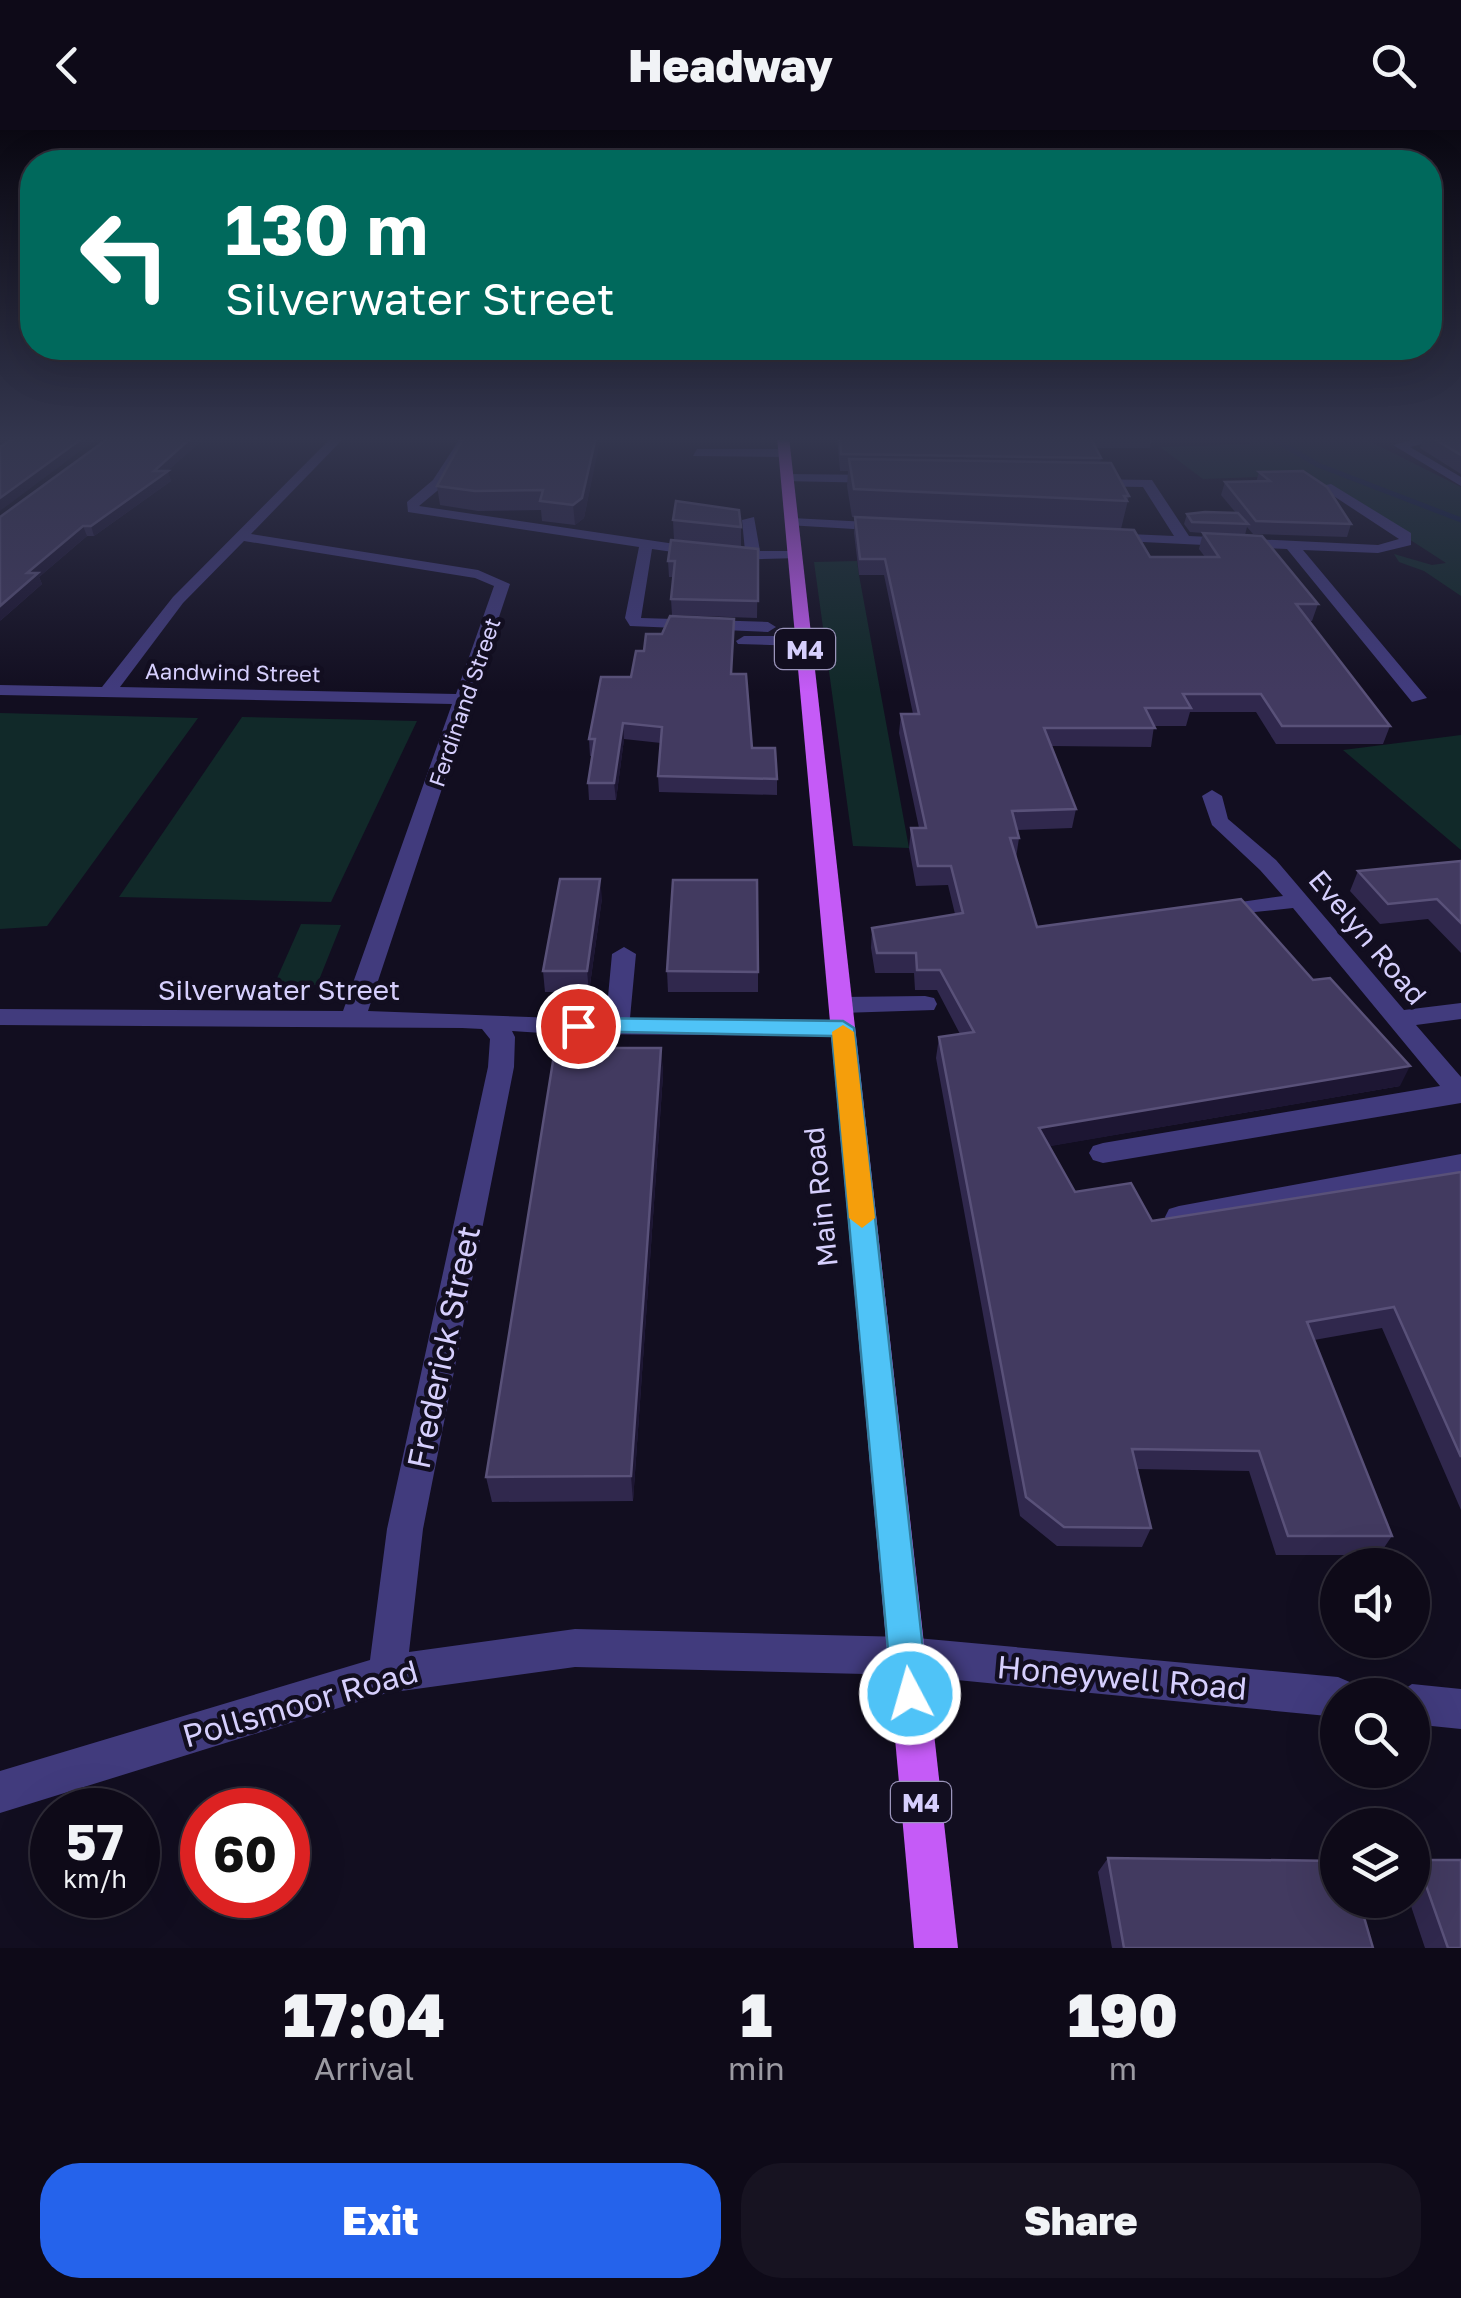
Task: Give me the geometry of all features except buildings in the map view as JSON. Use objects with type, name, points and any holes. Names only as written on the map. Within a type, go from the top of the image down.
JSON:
[{"type":"main road","name":"Main Road","points":[[792,522],[936,1948]]},
{"type":"street","points":[[107,692],[178,600],[252,522]]},
{"type":"street","points":[[492,522],[753,557],[795,555]]},
{"type":"street","points":[[749,522],[753,557]]},
{"type":"street","points":[[792,522],[901,528]]},
{"type":"street","points":[[1172,522],[1184,540]]},
{"type":"street","points":[[1090,536],[1378,549],[1406,542],[1406,536],[1384,522]]},
{"type":"street","name":"Ferdinand Street","points":[[238,536],[500,580],[503,590],[353,1019]]},
{"type":"street","points":[[646,545],[632,618],[636,623],[768,626]]},
{"type":"street","points":[[1290,545],[1418,698]]},
{"type":"street","points":[[720,641],[804,641]]},
{"type":"street","name":"Aandwind Street","points":[[0,690],[465,699]]},
{"type":"street","name":"Evelyn Road","points":[[1212,796],[1219,821],[1268,865],[1460,1093]]},
{"type":"street","points":[[1189,916],[1299,901]]},
{"type":"street","points":[[617,1026],[624,954]]},
{"type":"street","name":"Silverwater Street","points":[[0,1017],[462,1020],[492,1026],[617,1026],[842,1017],[925,1004]]},
{"type":"street","points":[[1397,1018],[1461,1012]]},
{"type":"street","name":"Frederick Street","points":[[387,1674],[405,1529],[501,1067],[503,1038],[492,1026]]},
{"type":"street","points":[[1103,1153],[1460,1093]]},
{"type":"street","points":[[1179,1217],[1461,1164]]},
{"type":"street","name":"Pollsmoor Road","points":[[0,1792],[387,1674],[575,1648],[906,1656]]},
{"type":"street","name":"Honeywell Road","points":[[906,1656],[1320,1695]]},
{"type":"street","points":[[1430,1706],[1461,1709]]},
{"type":"green space","points":[[1382,522],[1461,522],[1461,596],[1424,571],[1399,562],[1394,554],[1432,565],[1446,563]]},
{"type":"green space","points":[[857,561],[909,848],[853,846],[814,562]]},
{"type":"green space","points":[[0,713],[198,718],[47,926],[0,929]]},
{"type":"green space","points":[[242,717],[417,721],[331,902],[119,897]]},
{"type":"green space","points":[[1461,735],[1461,850],[1343,750]]},
{"type":"green space","points":[[301,924],[341,925],[317,985],[274,985]]},
{"type":"slow traffic","points":[[843,1032],[862,1218]]},
{"type":"route","points":[[578,1026],[843,1028],[910,1694]]}]
